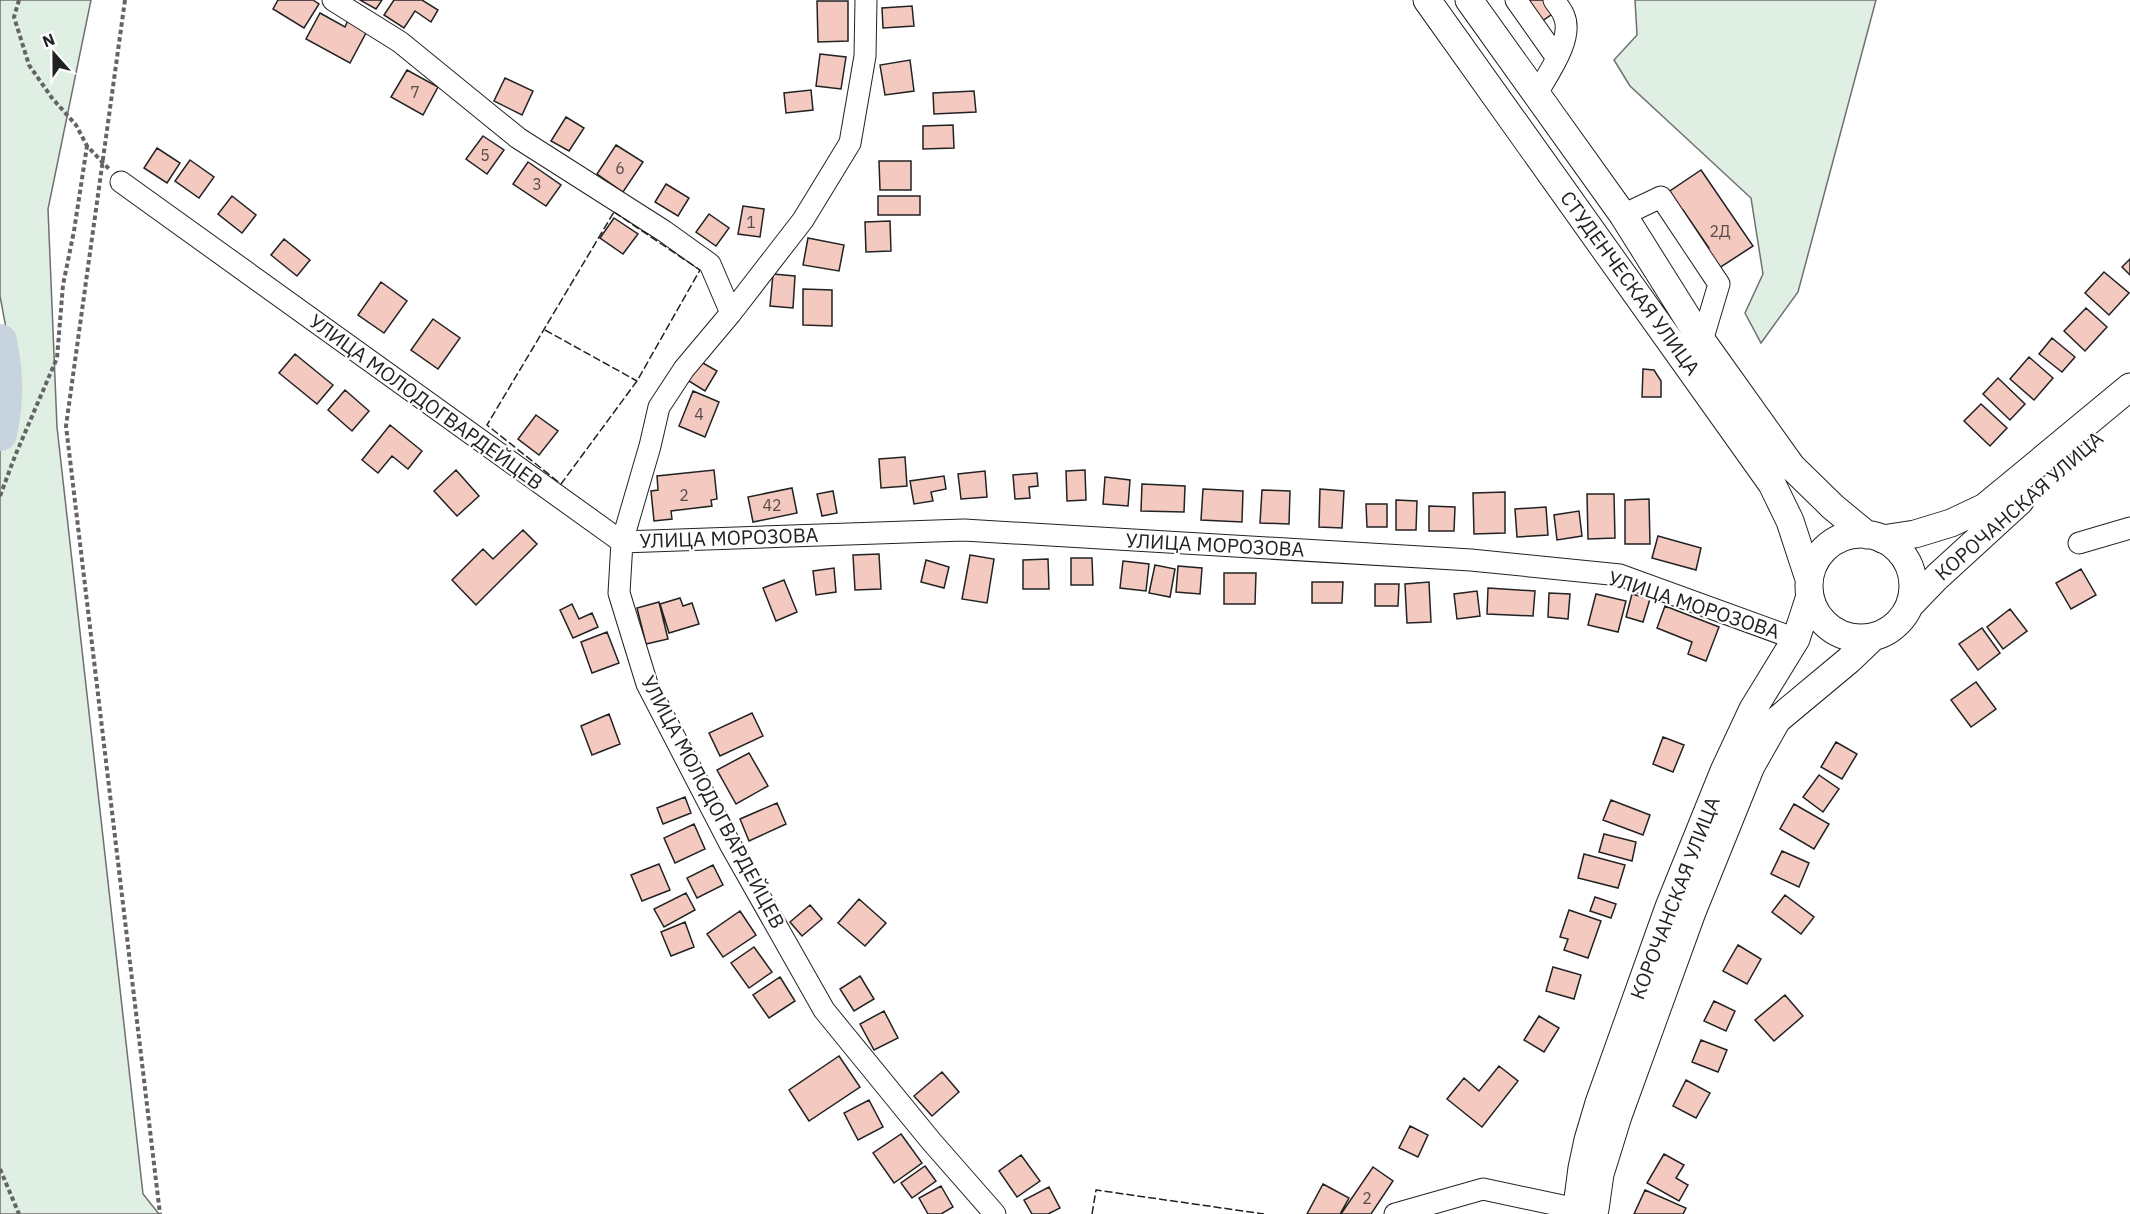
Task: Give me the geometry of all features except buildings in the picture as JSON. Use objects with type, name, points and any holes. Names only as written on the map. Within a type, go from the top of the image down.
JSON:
[{"type":"main road","name":"СТУДЕНЧЕСКАЯ УЛИЦА","points":[[1427,0],[1772,484],[1790,521],[1809,587]]},
{"type":"main road","name":"СТУДЕНЧЕСКАЯ УЛИЦА","points":[[1468,0],[1623,215],[1702,341],[1792,467],[1833,507],[1874,537]]},
{"type":"main road","name":"КОРОЧАНСКАЯ УЛИЦА","points":[[1874,537],[1915,534],[1951,523],[1985,507],[2130,387]]},
{"type":"main road","name":"КОРОЧАНСКАЯ УЛИЦА","points":[[1910,605],[1998,520],[2130,409]]},
{"type":"main road","points":[[1851,535],[1874,537],[1895,547],[1905,559],[1912,573],[1913,589],[1910,605],[1901,619],[1888,631],[1873,637],[1856,638],[1839,634],[1815,611],[1809,587],[1814,564],[1823,551],[1836,541],[1851,535]]},
{"type":"main road","name":"КОРОЧАНСКАЯ УЛИЦА","points":[[1582,1212],[1582,1168],[1596,1113],[1669,907],[1739,737],[1796,639],[1809,587]]},
{"type":"main road","name":"КОРОЧАНСКАЯ УЛИЦА","points":[[1582,1212],[1600,1174],[1618,1116],[1692,912],[1750,766],[1778,720],[1873,637]]},
{"type":"street","points":[[333,0],[400,42],[518,138],[664,231],[711,264],[731,313]]},
{"type":"street","points":[[622,542],[659,407],[684,369],[803,220],[850,143],[865,56],[866,0]]},
{"type":"street","points":[[1516,0],[1557,58]]},
{"type":"street","points":[[1536,95],[1565,39],[1567,26],[1564,15],[1554,0]]},
{"type":"street","name":"УЛИЦА МОЛОДОГВАРДЕЙЦЕВ","points":[[121,182],[622,542],[620,593],[647,684],[730,844],[824,1010],[931,1141],[995,1214]]},
{"type":"street","points":[[1623,215],[1661,197],[1719,284],[1702,341]]},
{"type":"street","points":[[2079,543],[2130,528]]},
{"type":"street","name":"УЛИЦА МОРОЗОВА","points":[[622,542],[964,530],[1471,560],[1620,575],[1796,639]]},
{"type":"street","points":[[1395,1214],[1483,1189],[1582,1212]]},
{"type":"path","points":[[19,0],[14,17],[29,65],[52,98],[76,125],[87,146],[121,182]]},
{"type":"path","points":[[125,0],[66,426],[160,1214]]},
{"type":"path","points":[[0,496],[57,358],[63,285],[87,146]]},
{"type":"path","points":[[0,1169],[19,1214]]},
{"type":"green space","points":[[0,0],[91,0],[48,209],[57,427],[143,1194],[159,1214],[0,1214],[0,367],[20,404],[0,296]]},
{"type":"green space","points":[[1635,0],[1876,0],[1798,292],[1761,343],[1745,313],[1763,274],[1751,198],[1630,86],[1614,60],[1637,35]]},
{"type":"waterway","points":[[0,341],[5,388],[0,434]]},
{"type":"fence","points":[[614,212],[700,270],[637,381],[561,484],[487,425],[614,212]]},
{"type":"fence","points":[[545,330],[637,381]]},
{"type":"fence","points":[[1092,1214],[1096,1190],[1264,1214]]}]
